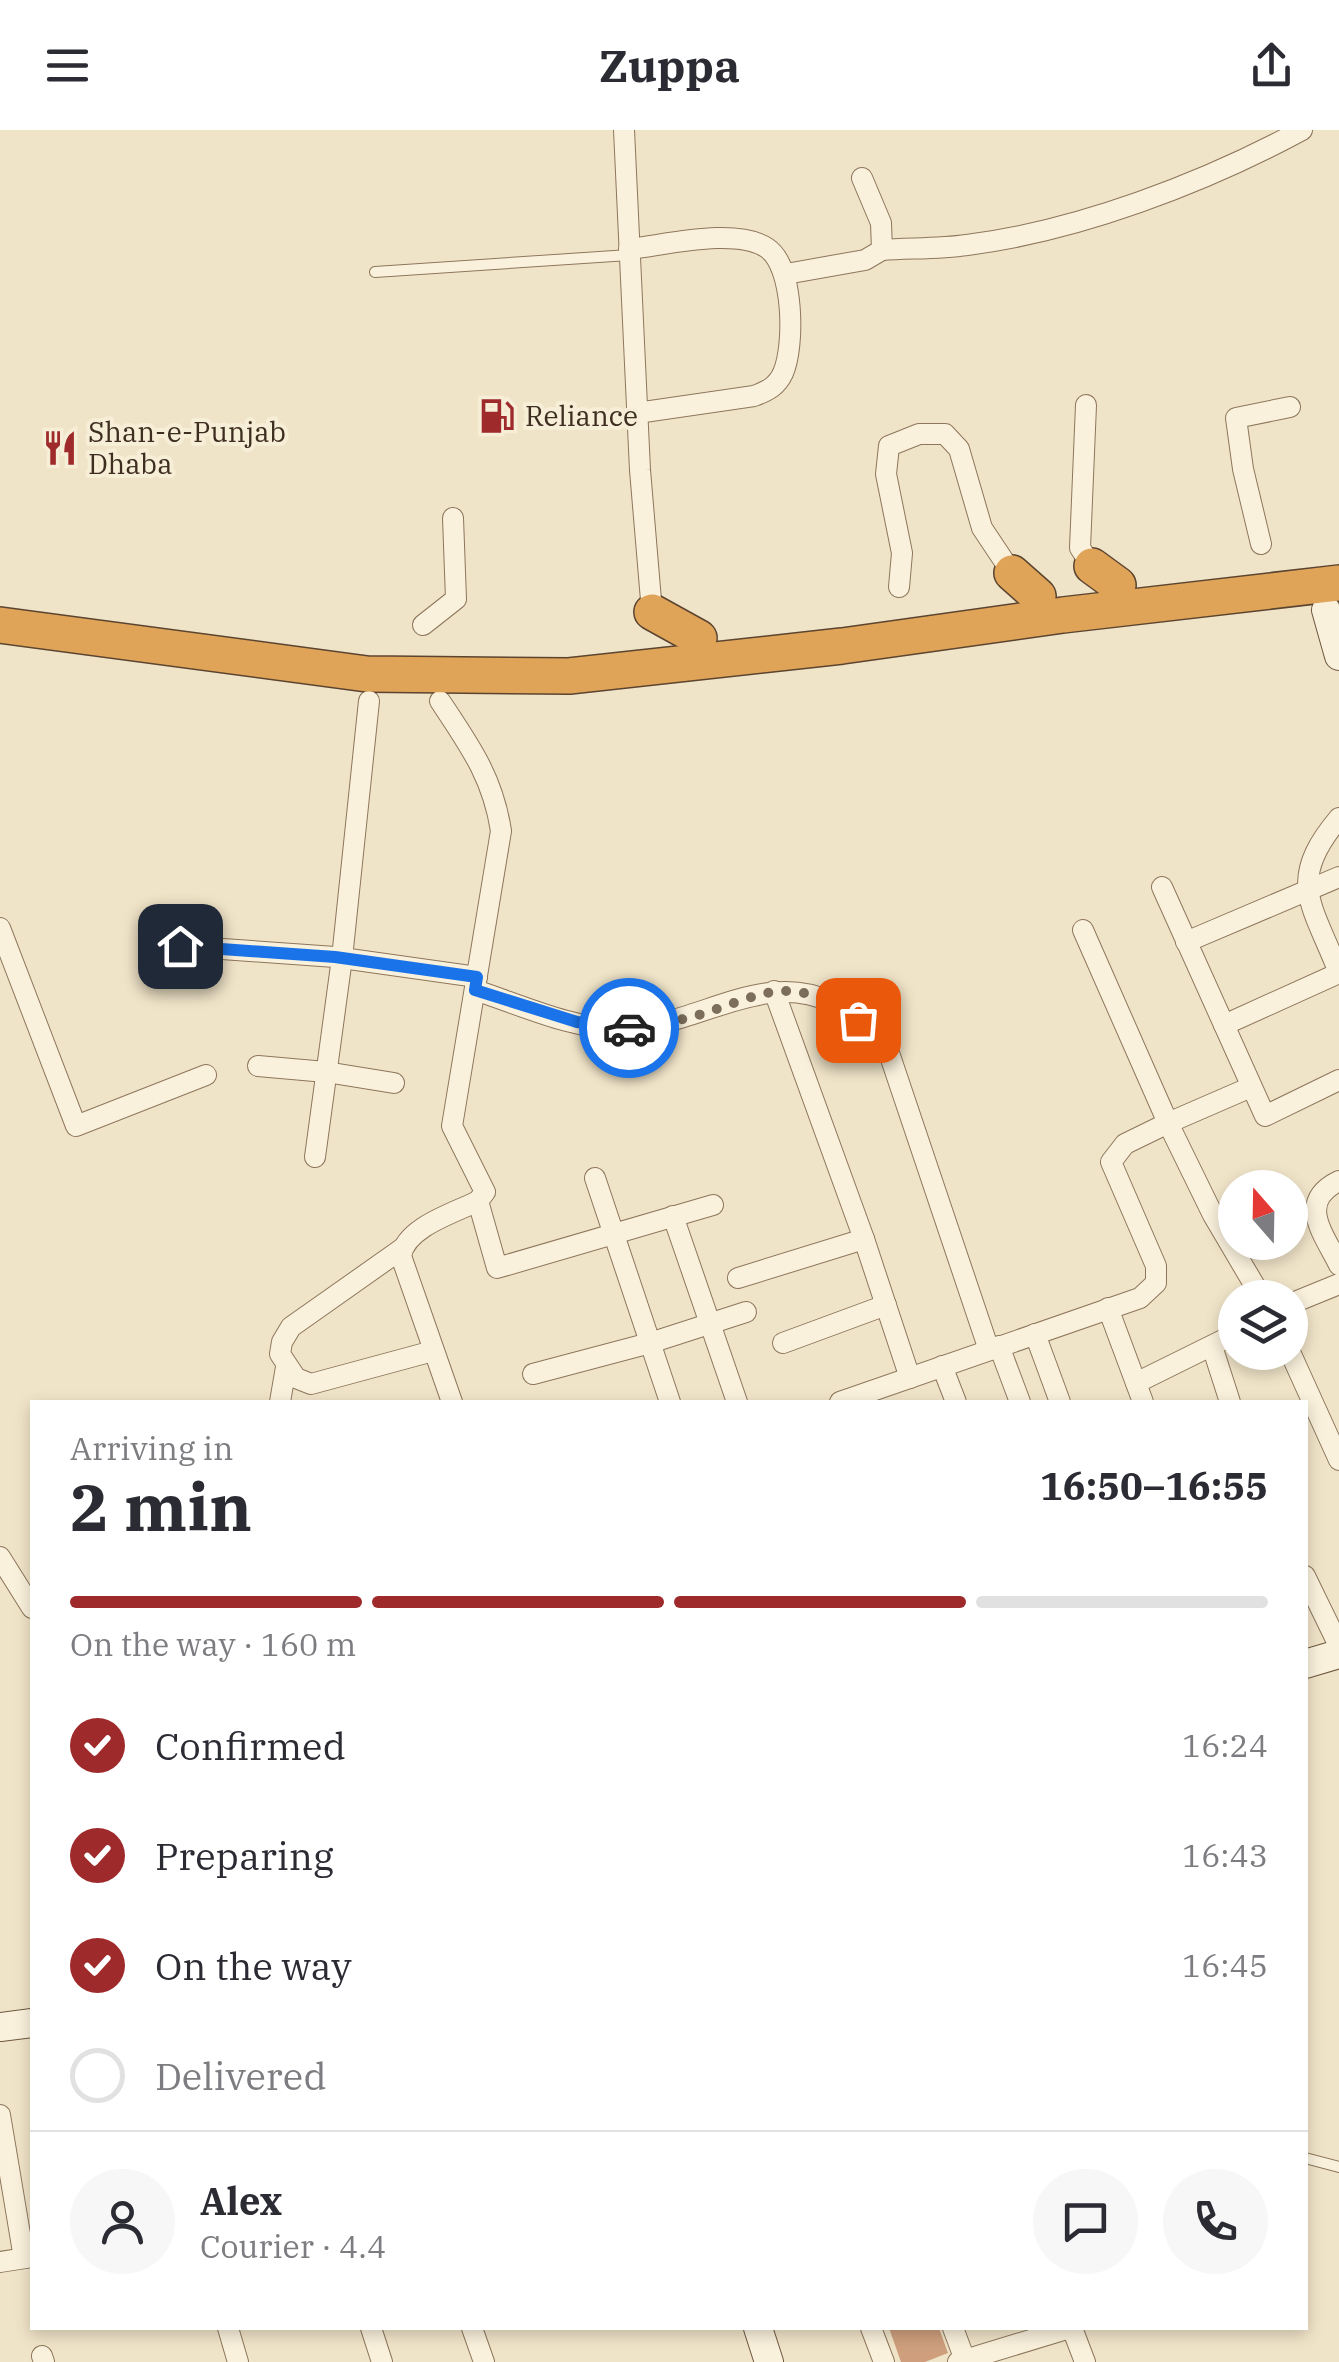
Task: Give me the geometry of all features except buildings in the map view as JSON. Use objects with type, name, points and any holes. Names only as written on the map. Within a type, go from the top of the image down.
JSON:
[{"type":"highway","points":[[0,625],[379,692],[842,646],[1063,615],[1332,596]]},
{"type":"highway","points":[[652,612],[699,638]]},
{"type":"street","points":[[624,130],[637,413],[652,612]]},
{"type":"street","points":[[786,274],[844,266],[882,250],[965,246],[1041,232],[1149,198],[1302,130]]},
{"type":"street","points":[[862,178],[881,222],[882,250]]},
{"type":"street","points":[[630,252],[717,238],[749,240],[767,248],[779,260],[786,274],[789,298],[785,369],[777,384],[754,396],[637,413]]},
{"type":"street","points":[[1086,405],[1080,548],[1105,576]]},
{"type":"street","points":[[1261,544],[1243,469],[1236,418],[1290,407]]},
{"type":"street","points":[[899,587],[902,553],[886,474],[888,446],[918,434],[946,434],[959,449],[982,528],[1025,584]]},
{"type":"street","points":[[423,625],[456,599],[453,518]]},
{"type":"street","points":[[1332,596],[1339,656]]},
{"type":"street","points":[[314,1158],[379,692]]},
{"type":"street","points":[[433,1352],[311,1384],[296,1378],[280,1354],[291,1326],[402,1248],[416,1233],[478,1200],[485,1192],[452,1126],[502,832],[496,798],[481,763],[440,702]]},
{"type":"street","points":[[1224,1026],[1339,973],[1307,891],[1310,859],[1339,818]]},
{"type":"street","points":[[1186,942],[1339,878]]},
{"type":"street","points":[[1162,887],[1265,1116],[1339,1080]]},
{"type":"street","points":[[0,928],[76,1126],[206,1076]]},
{"type":"street","points":[[1083,930],[1168,1124],[1213,1215],[1251,1280]]},
{"type":"street","points":[[180,946],[342,958],[476,984],[577,1022],[621,1029],[656,1025],[774,990],[804,993],[832,1002],[886,1044],[994,1348],[1019,1400]]},
{"type":"street","points":[[774,990],[910,1378]]},
{"type":"street","points":[[258,1066],[394,1083]]},
{"type":"street","points":[[871,1397],[910,1378],[1149,1292],[1158,1275],[1111,1162],[1125,1144],[1251,1087]]},
{"type":"street","points":[[595,1178],[669,1400]]},
{"type":"street","points":[[1339,1181],[1320,1195],[1316,1210],[1339,1265]]},
{"type":"street","points":[[478,1200],[497,1268],[713,1205]]},
{"type":"street","points":[[673,1216],[735,1400]]},
{"type":"street","points":[[738,1278],[864,1239]]},
{"type":"street","points":[[402,1248],[403,1267],[451,1400]]},
{"type":"street","points":[[1308,1297],[1339,1284]]},
{"type":"street","points":[[783,1343],[886,1305]]},
{"type":"street","points":[[1108,1308],[1140,1393],[1218,1343]]},
{"type":"street","points":[[533,1374],[650,1344],[746,1312]]},
{"type":"street","points":[[1035,1334],[1059,1400]]},
{"type":"street","points":[[1212,1346],[1229,1400]]},
{"type":"street","points":[[942,1366],[955,1400]]},
{"type":"street","points":[[280,1400],[286,1367]]},
{"type":"street","points":[[1298,1370],[1339,1460]]},
{"type":"street","points":[[0,1558],[30,1605]]},
{"type":"street","points":[[1308,1582],[1339,1646]]},
{"type":"street","points":[[1308,1663],[1339,1654]]},
{"type":"street","points":[[0,2026],[30,2023]]},
{"type":"street","points":[[0,2115],[28,2258],[0,2262]]},
{"type":"street","points":[[229,2330],[238,2362]]},
{"type":"street","points":[[372,2330],[382,2362]]},
{"type":"street","points":[[473,2330],[484,2362]]},
{"type":"street","points":[[759,2330],[769,2362]]},
{"type":"street","points":[[872,2330],[884,2362]]},
{"type":"street","points":[[953,2330],[961,2361],[1000,2357],[1026,2333],[1053,2330]]},
{"type":"street","points":[[1072,2330],[1085,2362]]},
{"type":"lane","points":[[375,272],[630,252]]},
{"type":"lane","points":[[1308,2159],[1339,2166]]},
{"type":"way so far","points":[[629,1028],[704,1013],[774,990],[804,993],[832,1002],[858,1020]]},
{"type":"place","name":"Reliance","points":[[497,416]]},
{"type":"place","name":"Shan-e-Punjab Dhaba","points":[[60,448]]},
{"type":"route","points":[[180,946],[335,957],[477,977],[475,990],[577,1022],[629,1028]]}]
